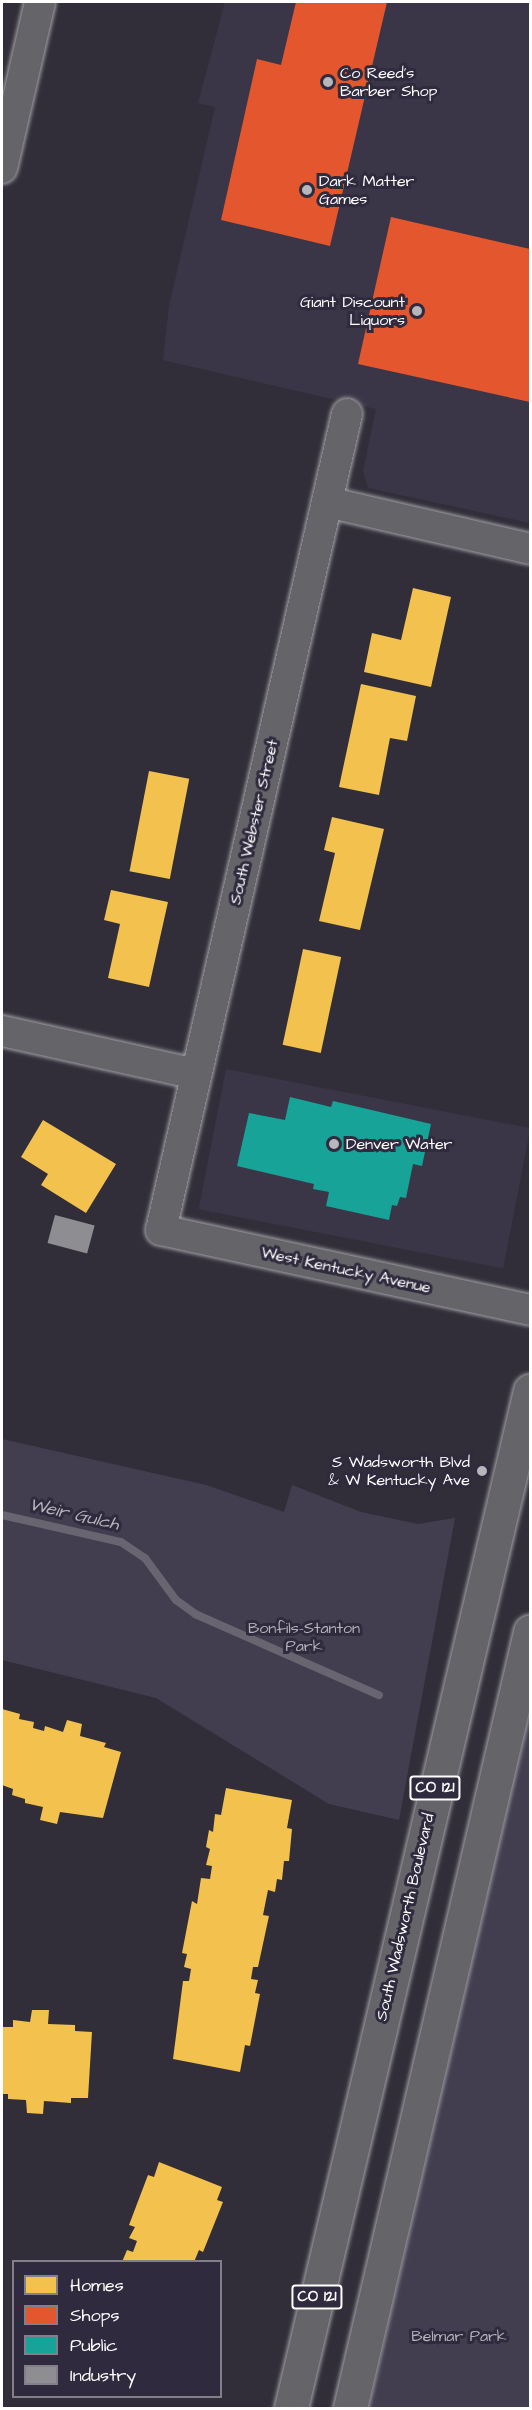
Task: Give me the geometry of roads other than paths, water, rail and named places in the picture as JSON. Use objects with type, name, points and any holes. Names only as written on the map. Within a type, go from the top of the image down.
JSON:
[{"type":"main road","name":"South Wadsworth Boulevard","points":[[291,2409],[531,1390]]},
{"type":"main road","points":[[350,2409],[531,1632]]},
{"type":"street","points":[[2,168],[40,2]]},
{"type":"street","name":"South Webster Street","points":[[161,1230],[347,414]]},
{"type":"street","points":[[327,502],[531,549]]},
{"type":"street","points":[[2,1031],[196,1074]]},
{"type":"street","name":"West Kentucky Avenue","points":[[161,1230],[531,1310]]},
{"type":"waterway","name":"Weir Gulch","points":[[2,1515],[121,1542],[145,1558],[176,1600],[195,1614],[379,1695]]},
{"type":"place","name":"Co Reed's Barber Shop","points":[[328,82]]},
{"type":"place","name":"Dark Matter Games","points":[[307,190]]},
{"type":"place","name":"Giant Discount Liquors","points":[[417,311]]},
{"type":"place","name":"Denver Water","points":[[334,1144]]},
{"type":"place","name":"S Wadsworth Blvd & W Kentucky Ave","points":[[482,1471]]},
{"type":"park label","name":"Bonfils-Stanton Park","points":[[304,1637]]},
{"type":"park label","name":"Belmar Park","points":[[459,2336]]}]
